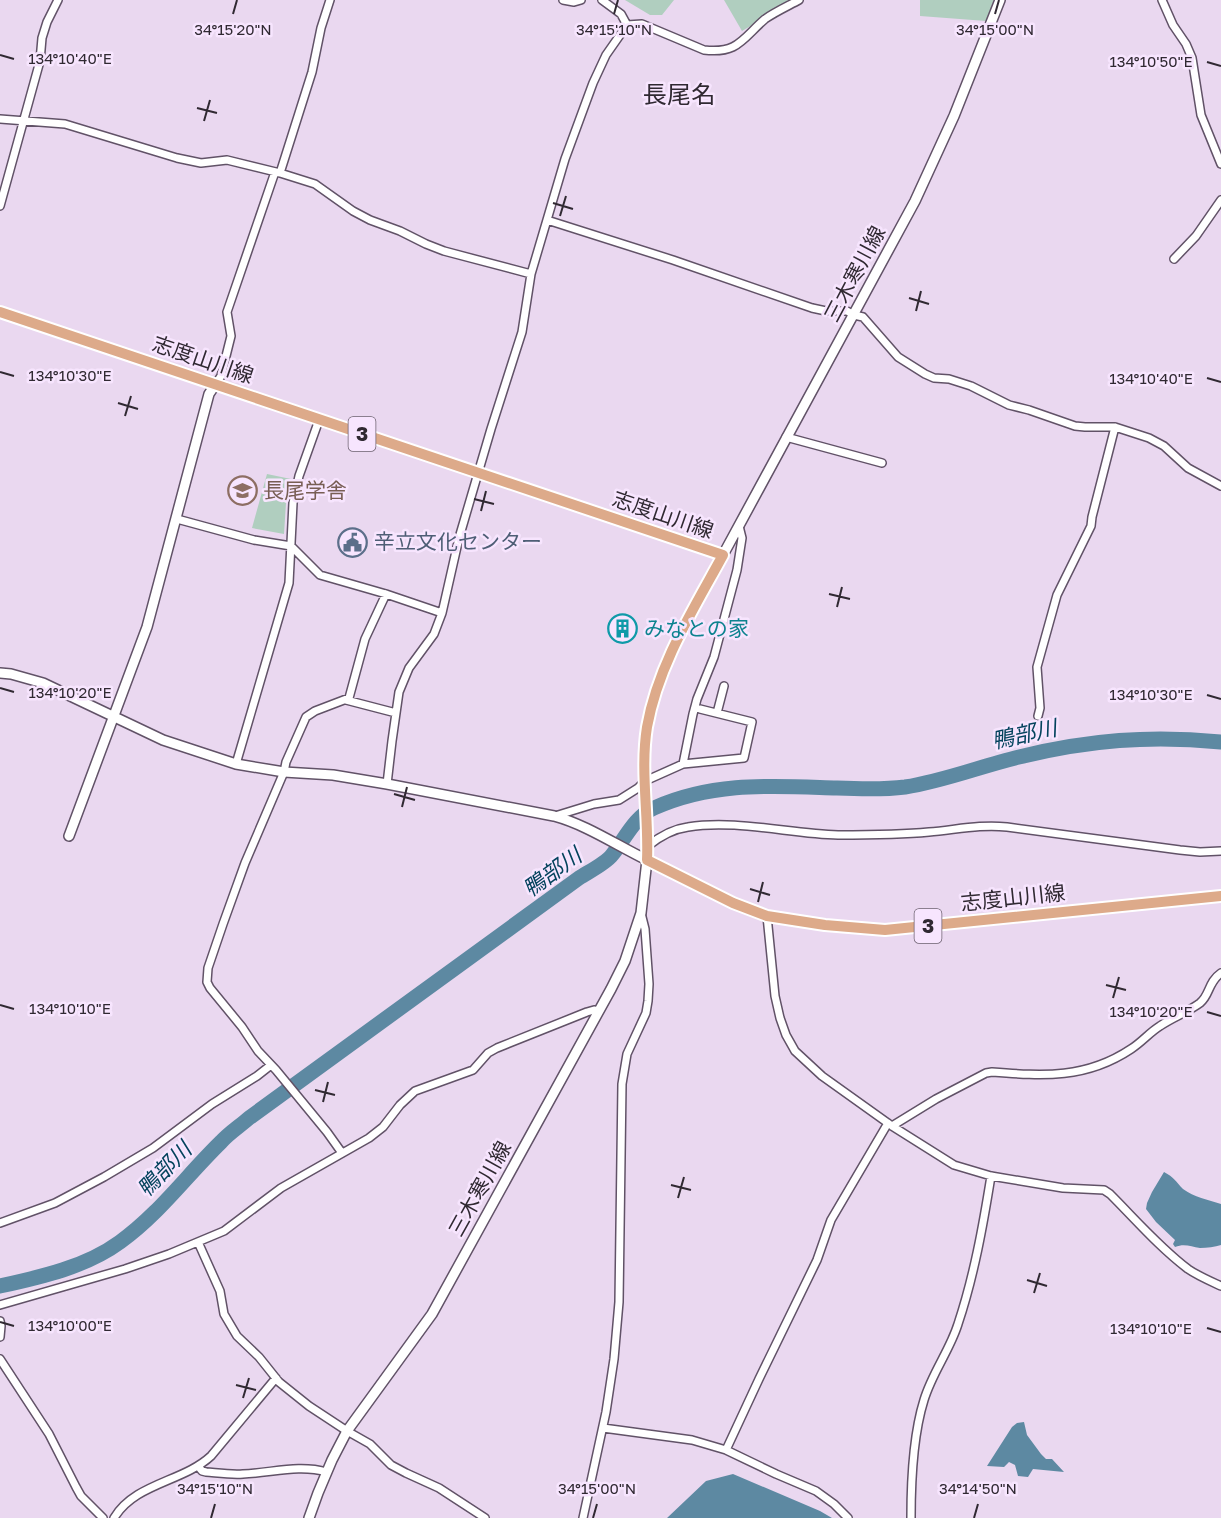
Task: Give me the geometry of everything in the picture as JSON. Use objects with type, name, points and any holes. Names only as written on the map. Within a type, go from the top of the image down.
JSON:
[{"type":"main road","name":"三木寒川線","points":[[723,555],[915,201],[954,116],[1000,0]]},
{"type":"main road","name":"志度山川線","points":[[0,312],[723,555],[669,657],[659,681],[648,727],[645,783],[647,860],[734,903],[767,916],[825,925],[885,930],[1221,896]]},
{"type":"main road","points":[[69,836],[147,627],[209,394],[215,385]]},
{"type":"main road","points":[[0,673],[43,682],[163,740],[236,764],[387,784],[554,816],[592,831],[647,860]]},
{"type":"main road","name":"三木寒川線","points":[[309,1518],[327,1472],[347,1431],[432,1314],[625,961],[641,913],[647,860]]},
{"type":"street","points":[[0,206],[40,61],[42,38],[58,0]]},
{"type":"street","points":[[215,385],[220,376],[231,336],[227,312],[312,72],[321,28],[330,0]]},
{"type":"street","points":[[563,0],[574,2],[581,0]]},
{"type":"street","points":[[602,0],[621,14],[627,25]]},
{"type":"street","points":[[627,25],[642,24],[704,50],[729,50],[742,42],[767,18],[799,0]]},
{"type":"street","points":[[1162,0],[1192,58],[1201,115],[1220,155],[1221,164]]},
{"type":"street","points":[[387,784],[399,692],[409,668],[434,634],[442,613],[459,538],[522,332],[531,274],[565,159],[592,83],[606,55],[627,25]]},
{"type":"street","points":[[0,119],[72,126],[177,158],[201,163],[227,160],[315,184],[352,211],[426,244],[531,274]]},
{"type":"street","points":[[1174,259],[1196,236],[1221,200]]},
{"type":"street","points":[[547,220],[812,308],[847,311],[863,317],[898,357],[925,374],[971,386],[1009,405],[1076,426],[1115,427],[1149,438],[1164,446],[1188,468],[1221,486]]},
{"type":"street","points":[[236,764],[289,583],[293,503],[299,476],[319,420]]},
{"type":"street","points":[[1038,716],[1040,708],[1037,667],[1057,595],[1091,526],[1115,427]]},
{"type":"street","points":[[786,437],[882,463]]},
{"type":"street","points":[[177,519],[254,540],[291,546],[320,575],[442,613]]},
{"type":"street","points":[[683,764],[697,699],[714,657],[737,570],[742,538],[739,526]]},
{"type":"street","points":[[342,1153],[274,1068],[258,1052],[242,1027],[210,988],[206,977],[245,863],[306,717],[315,711],[350,698],[365,639],[386,594]]},
{"type":"street","points":[[717,713],[724,686]]},
{"type":"street","points":[[346,700],[396,713]]},
{"type":"street","points":[[554,816],[594,804],[619,800],[645,783],[683,764],[744,758],[752,722],[700,709]]},
{"type":"street","points":[[647,845],[658,838],[687,827],[714,825],[839,835],[910,833],[984,826],[1007,827],[1180,850],[1221,851]]},
{"type":"street","points":[[583,1518],[603,1428],[620,1302],[622,1084],[627,1054],[646,1013],[649,984],[645,929],[641,913]]},
{"type":"street","points":[[767,916],[775,996],[780,1018],[795,1051],[822,1077],[954,1165],[991,1176],[1063,1188],[1104,1190],[1189,1269],[1221,1286]]},
{"type":"street","points":[[726,1450],[817,1260],[831,1220],[890,1124],[986,1073],[1062,1074],[1107,1062],[1132,1049],[1158,1027],[1203,1001],[1213,979],[1221,973]]},
{"type":"street","points":[[0,1305],[125,1269],[224,1230],[281,1188],[377,1132],[415,1091],[473,1070],[488,1053],[497,1048],[591,1010],[599,1011]]},
{"type":"street","points":[[0,1223],[55,1203],[104,1177],[153,1148],[212,1104],[274,1068]]},
{"type":"street","points":[[911,1518],[917,1430],[924,1398],[958,1327],[984,1226],[991,1176]]},
{"type":"street","points":[[198,1242],[220,1291],[225,1314],[237,1336],[259,1357],[276,1378],[309,1406],[370,1444],[391,1465],[439,1488],[485,1518]]},
{"type":"street","points":[[0,1321],[0,1337]]},
{"type":"street","points":[[0,1359],[49,1434],[81,1496],[103,1518]]},
{"type":"street","points":[[114,1518],[135,1496],[198,1466],[211,1456],[276,1378]]},
{"type":"street","points":[[603,1428],[692,1440],[726,1450],[816,1491],[848,1518]]},
{"type":"street","points":[[198,1466],[202,1471],[230,1474],[295,1468],[327,1472]]},
{"type":"green space","points":[[625,0],[674,0],[662,15],[650,15]]},
{"type":"green space","points":[[724,0],[794,0],[742,31]]},
{"type":"green space","points":[[920,0],[994,0],[986,21],[920,16]]},
{"type":"green space","points":[[267,474],[291,479],[286,503],[284,534],[252,528]]},
{"type":"water","points":[[1164,1172],[1187,1192],[1221,1204],[1221,1245],[1203,1248],[1185,1245],[1175,1247],[1173,1244],[1175,1240],[1146,1209],[1152,1192]]},
{"type":"water","points":[[1024,1422],[1027,1435],[1041,1454],[1046,1459],[1052,1459],[1064,1472],[1033,1469],[1028,1477],[1018,1476],[1015,1465],[1009,1462],[1004,1467],[987,1466],[1012,1427]]},
{"type":"water","points":[[733,1474],[832,1518],[667,1518],[706,1481]]},
{"type":"waterway","name":"鴨部川","points":[[0,1286],[78,1265],[120,1242],[160,1207],[208,1155],[249,1118],[579,878],[605,862],[635,823],[654,808],[699,793],[744,787],[871,789],[905,787],[1045,751],[1119,740],[1169,739],[1221,742]]},
{"type":"place","name":"長尾学舎","points":[[242,491]]},
{"type":"place","name":"辛立文化センター","points":[[353,542]]},
{"type":"place","name":"みなとの家","points":[[623,629]]},
{"type":"district","name":"長尾名","points":[[679,95]]}]
